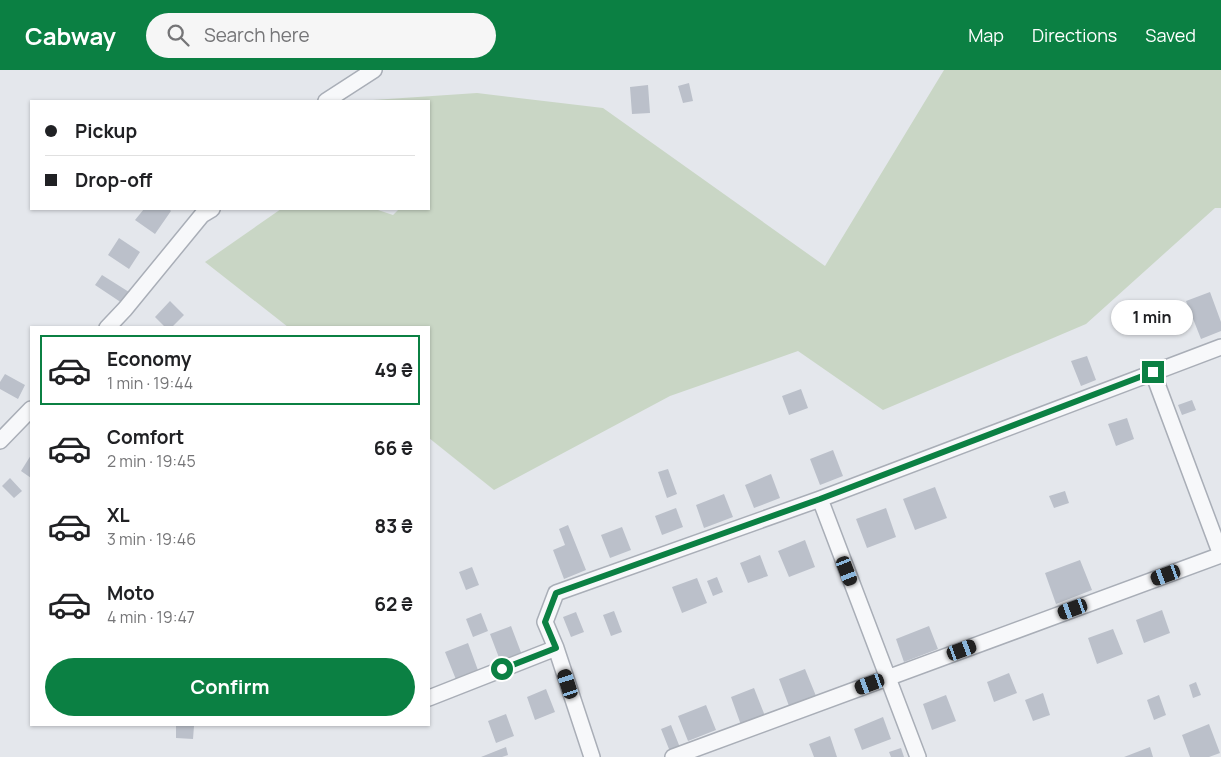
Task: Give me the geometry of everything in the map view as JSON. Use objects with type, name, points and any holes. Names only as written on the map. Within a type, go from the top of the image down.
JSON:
[{"type":"street","points":[[328,100],[374,70]]},
{"type":"street","points":[[110,326],[202,215],[210,210]]},
{"type":"street","points":[[592,757],[556,648],[545,622],[556,593],[820,499],[1221,347]]},
{"type":"street","points":[[673,757],[1221,555],[1153,372]]},
{"type":"street","points":[[0,441],[30,410]]},
{"type":"street","points":[[820,499],[918,757]]},
{"type":"street","points":[[430,698],[556,648]]},
{"type":"green space","points":[[944,70],[1221,70],[1221,208],[1215,208],[1086,324],[883,410],[798,351],[670,396],[494,490],[430,439],[430,326],[287,326],[205,262],[280,210],[378,210],[393,215],[398,210],[430,210],[430,100],[373,100],[477,93],[603,108],[825,266]]},
{"type":"building","points":[[689,83],[693,101],[683,103],[678,86]]},
{"type":"building","points":[[648,85],[650,113],[632,114],[630,87]]},
{"type":"building","points":[[143,210],[171,211],[155,234],[135,220]]},
{"type":"building","points":[[119,238],[140,252],[129,269],[108,255]]},
{"type":"building","points":[[102,275],[129,292],[122,303],[95,285]]},
{"type":"building","points":[[1210,292],[1221,322],[1221,331],[1201,339],[1186,301]]},
{"type":"building","points":[[170,301],[184,315],[173,326],[164,326],[155,317]]},
{"type":"building","points":[[1087,356],[1096,380],[1081,386],[1071,361]]},
{"type":"building","points":[[5,374],[25,385],[18,399],[0,389],[0,382]]},
{"type":"building","points":[[801,389],[808,408],[789,415],[782,396]]},
{"type":"building","points":[[1192,400],[1196,410],[1182,415],[1178,405]]},
{"type":"building","points":[[1127,418],[1134,439],[1116,446],[1108,424]]},
{"type":"building","points":[[833,450],[843,476],[820,485],[810,459]]},
{"type":"building","points":[[30,457],[30,477],[21,471]]},
{"type":"building","points":[[668,469],[677,494],[667,498],[658,472]]},
{"type":"building","points":[[771,474],[780,498],[754,508],[745,485]]},
{"type":"building","points":[[10,478],[22,491],[14,498],[2,486]]},
{"type":"building","points":[[935,487],[947,518],[915,530],[903,499]]},
{"type":"building","points":[[1065,491],[1069,503],[1054,508],[1049,496]]},
{"type":"building","points":[[724,494],[733,517],[704,528],[696,505]]},
{"type":"building","points":[[676,508],[683,527],[662,535],[655,516]]},
{"type":"building","points":[[886,508],[896,537],[867,548],[856,519]]},
{"type":"building","points":[[568,525],[586,570],[564,579],[553,550],[565,545],[559,529]]},
{"type":"building","points":[[622,527],[631,550],[610,558],[601,535]]},
{"type":"building","points":[[805,540],[815,567],[789,577],[778,551]]},
{"type":"building","points":[[760,555],[768,576],[748,583],[740,563]]},
{"type":"building","points":[[1080,560],[1092,590],[1056,604],[1045,573]]},
{"type":"building","points":[[472,567],[479,585],[466,590],[459,572]]},
{"type":"building","points":[[717,577],[723,592],[713,596],[707,581]]},
{"type":"building","points":[[697,578],[707,603],[682,613],[672,587]]},
{"type":"building","points":[[1162,610],[1170,633],[1144,643],[1136,620]]},
{"type":"building","points":[[614,611],[622,632],[611,636],[603,615]]},
{"type":"building","points":[[576,612],[584,632],[571,637],[563,617]]},
{"type":"building","points":[[481,613],[488,631],[473,637],[466,619]]},
{"type":"building","points":[[511,626],[522,655],[501,663],[490,634]]},
{"type":"building","points":[[929,626],[938,649],[904,662],[896,639]]},
{"type":"building","points":[[1113,629],[1123,654],[1097,664],[1088,638]]},
{"type":"building","points":[[468,643],[479,673],[457,682],[445,652]]},
{"type":"building","points":[[805,669],[816,696],[789,706],[779,679]]},
{"type":"building","points":[[1009,673],[1017,693],[994,702],[987,682]]},
{"type":"building","points":[[1196,682],[1201,695],[1193,698],[1189,685]]},
{"type":"building","points":[[754,688],[765,716],[741,725],[731,697]]},
{"type":"building","points":[[546,689],[555,712],[535,720],[527,697]]},
{"type":"building","points":[[1043,693],[1050,715],[1033,721],[1025,700]]},
{"type":"building","points":[[946,695],[956,721],[932,730],[923,704]]},
{"type":"building","points":[[1159,695],[1166,715],[1154,720],[1147,700]]},
{"type":"building","points":[[706,705],[716,730],[688,741],[678,716]]},
{"type":"building","points":[[506,714],[514,736],[496,743],[488,721]]},
{"type":"building","points":[[883,717],[891,739],[862,750],[854,729]]},
{"type":"building","points":[[1209,724],[1220,753],[1209,757],[1190,757],[1182,735]]},
{"type":"building","points":[[671,725],[681,750],[671,754],[661,729]]},
{"type":"building","points":[[176,726],[194,726],[193,739],[176,738]]},
{"type":"building","points":[[830,736],[837,757],[814,757],[809,744]]},
{"type":"building","points":[[506,747],[508,755],[502,757],[481,757]]},
{"type":"building","points":[[1150,747],[1153,757],[1124,757]]},
{"type":"building","points":[[901,748],[904,757],[891,757],[889,752]]},
{"type":"route","points":[[502,669],[556,648],[545,622],[556,593],[820,499],[1153,372]]}]
